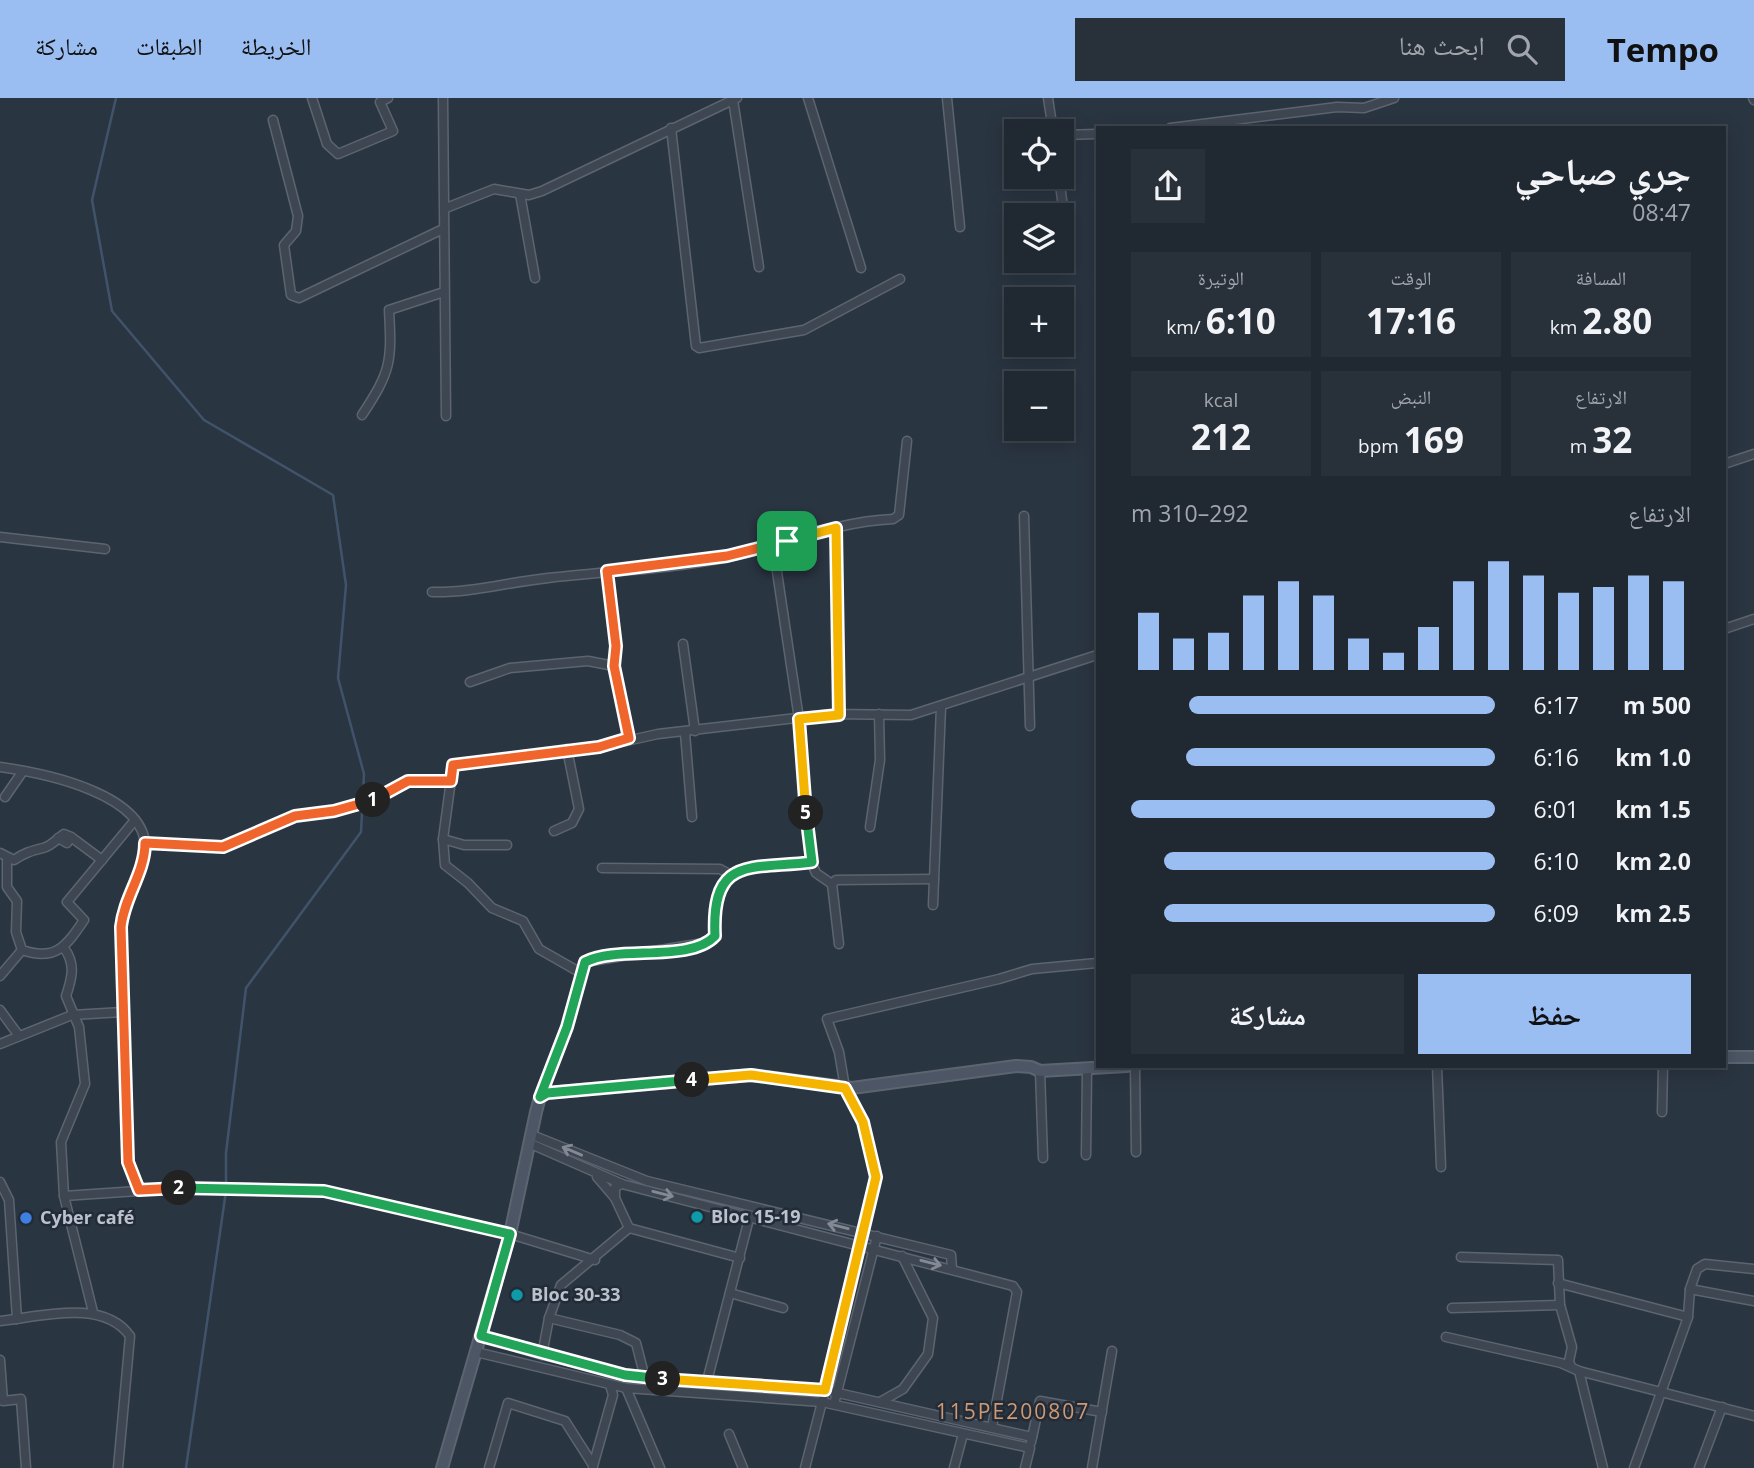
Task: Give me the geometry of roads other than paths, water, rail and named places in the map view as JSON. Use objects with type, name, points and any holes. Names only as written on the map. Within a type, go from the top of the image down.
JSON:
[{"type":"street","points":[[312,98],[327,144],[334,152],[342,154],[393,131],[380,102],[388,98]]},
{"type":"street","points":[[443,98],[446,416]]},
{"type":"street","points":[[808,98],[861,268]]},
{"type":"street","points":[[947,98],[960,227]]},
{"type":"street","points":[[1048,98],[1051,119]]},
{"type":"street","points":[[1184,126],[1351,102],[1380,105],[1394,98]]},
{"type":"street","points":[[446,208],[494,189],[520,194],[542,191],[735,99],[758,267]]},
{"type":"street","points":[[273,120],[297,209],[296,232],[285,245],[289,288],[294,297],[299,298],[443,229]]},
{"type":"street","points":[[671,128],[696,346],[699,348],[804,330],[900,279]]},
{"type":"street","points":[[1074,135],[1096,134]]},
{"type":"street","points":[[520,194],[535,278]]},
{"type":"street","points":[[362,415],[387,376],[391,361],[389,310],[444,292]]},
{"type":"street","points":[[432,592],[474,590],[607,571],[683,564],[773,545],[836,528],[893,519],[898,515],[907,441]]},
{"type":"street","points":[[1726,463],[1754,454]]},
{"type":"street","points":[[1024,516],[1030,726]]},
{"type":"street","points":[[836,528],[839,715]]},
{"type":"street","points":[[0,537],[105,549]]},
{"type":"street","points":[[773,545],[799,719],[812,862],[816,873],[832,884],[839,944]]},
{"type":"street","points":[[607,571],[616,646],[614,666],[629,738]]},
{"type":"street","points":[[1726,628],[1754,619]]},
{"type":"street","points":[[683,644],[695,730]]},
{"type":"street","points":[[581,973],[539,949],[523,921],[492,908],[468,883],[445,865],[443,839],[453,765],[599,747],[629,738],[695,730],[839,715],[911,715],[1096,655]]},
{"type":"street","points":[[470,682],[510,668],[588,661],[614,666]]},
{"type":"street","points":[[933,905],[942,707]]},
{"type":"street","points":[[870,827],[880,760],[880,714]]},
{"type":"street","points":[[685,733],[692,817]]},
{"type":"street","points":[[554,831],[572,823],[579,809],[567,749]]},
{"type":"street","points":[[0,767],[107,795],[142,828],[145,843],[143,863],[122,918],[128,1162],[139,1190]]},
{"type":"street","points":[[5,797],[23,771]]},
{"type":"street","points":[[145,843],[223,847],[295,816],[334,811],[372,801],[408,781],[451,781]]},
{"type":"street","points":[[22,950],[48,955],[65,948],[84,920],[67,902],[135,820]]},
{"type":"street","points":[[22,950],[16,932],[17,901],[7,887],[4,856],[14,860],[35,849],[45,848],[64,834],[102,860]]},
{"type":"street","points":[[443,839],[464,845],[507,845]]},
{"type":"street","points":[[442,1468],[510,1234],[540,1097],[567,1027],[581,973],[588,960],[679,949],[711,940],[715,936],[715,910],[725,881],[731,874],[758,865],[812,862]]},
{"type":"street","points":[[602,868],[720,869],[731,874]]},
{"type":"street","points":[[832,884],[836,880],[934,879]]},
{"type":"street","points":[[65,948],[72,958],[72,977],[66,996],[79,1027],[85,1084],[61,1142],[64,1196],[93,1312]]},
{"type":"street","points":[[0,976],[22,950]]},
{"type":"street","points":[[805,1468],[876,1177],[863,1122],[845,1088],[839,1052],[828,1028],[830,1017],[856,1014],[1042,967],[1096,963]]},
{"type":"street","points":[[0,1010],[19,1036]]},
{"type":"street","points":[[0,1044],[72,1015],[123,1012]]},
{"type":"street","points":[[1726,1057],[1754,1057]]},
{"type":"street","points":[[540,1097],[547,1093],[751,1075],[845,1088],[1016,1066],[1040,1071],[1107,1068]]},
{"type":"street","points":[[1135,1068],[1136,1152]]},
{"type":"street","points":[[1437,1068],[1441,1167]]},
{"type":"street","points":[[1662,1112],[1663,1068]]},
{"type":"street","points":[[1086,1154],[1087,1070]]},
{"type":"street","points":[[1040,1071],[1043,1158]]},
{"type":"street","points":[[531,1140],[648,1181],[951,1255],[952,1269]]},
{"type":"street","points":[[531,1140],[622,1184],[750,1215],[1013,1286],[1017,1292],[992,1427]]},
{"type":"street","points":[[580,1166],[604,1182],[629,1228],[740,1258]]},
{"type":"street","points":[[0,1182],[9,1200],[17,1319]]},
{"type":"street","points":[[615,1198],[615,1187],[622,1184]]},
{"type":"street","points":[[64,1196],[196,1187],[337,1192],[510,1234],[595,1259]]},
{"type":"street","points":[[704,1392],[750,1215]]},
{"type":"street","points":[[542,1355],[549,1318],[561,1284],[595,1259],[629,1228]]},
{"type":"street","points":[[834,1404],[877,1236]]},
{"type":"street","points":[[880,1402],[903,1389],[928,1354],[930,1342],[932,1312],[902,1256]]},
{"type":"street","points":[[1461,1257],[1558,1260],[1560,1305],[1572,1347],[1569,1361],[1571,1367]]},
{"type":"street","points":[[1634,1468],[1659,1391],[1688,1317],[1690,1289],[1697,1269],[1705,1264],[1754,1269]]},
{"type":"street","points":[[1558,1283],[1688,1317]]},
{"type":"street","points":[[1690,1289],[1754,1301]]},
{"type":"street","points":[[730,1293],[783,1308]]},
{"type":"street","points":[[1452,1308],[1560,1305]]},
{"type":"street","points":[[0,1321],[93,1312],[116,1320],[130,1335],[118,1468]]},
{"type":"street","points":[[549,1318],[620,1335],[636,1343],[645,1378]]},
{"type":"street","points":[[481,1336],[542,1355],[645,1378],[825,1390],[1032,1437]]},
{"type":"street","points":[[1446,1337],[1754,1416]]},
{"type":"street","points":[[1092,1468],[1112,1351]]},
{"type":"street","points":[[476,1352],[626,1388],[834,1404],[1030,1448]]},
{"type":"street","points":[[0,1360],[4,1401],[21,1399],[26,1468]]},
{"type":"street","points":[[1580,1371],[1603,1468]]},
{"type":"street","points":[[592,1466],[613,1395],[610,1385]]},
{"type":"street","points":[[626,1388],[660,1468]]},
{"type":"street","points":[[1025,1468],[1040,1401],[1102,1412]]},
{"type":"street","points":[[489,1468],[508,1403],[565,1422],[592,1466]]},
{"type":"street","points":[[1699,1468],[1721,1407]]},
{"type":"street","points":[[729,1434],[743,1468]]},
{"type":"street","points":[[954,1468],[963,1434]]},
{"type":"waterway","points":[[116,98],[92,200],[112,311],[204,420],[333,495],[346,585],[338,678],[364,774],[361,832],[246,988],[226,1153],[226,1184]]},
{"type":"waterway","points":[[186,1468],[226,1191]]},
{"type":"place","name":"Bloc 15-19","points":[[697,1217]]},
{"type":"place","name":"Cyber café","points":[[26,1218]]},
{"type":"place","name":"Bloc 30-33","points":[[517,1295]]},
{"type":"district","name":"115PE200807","points":[[1013,1412]]}]
